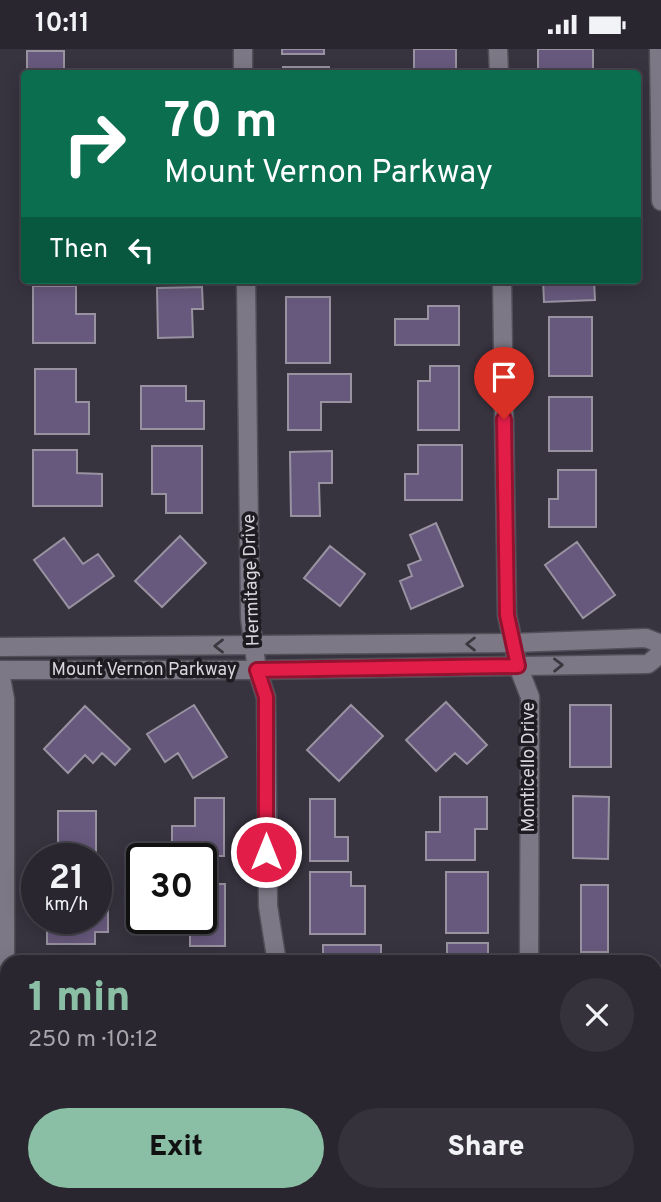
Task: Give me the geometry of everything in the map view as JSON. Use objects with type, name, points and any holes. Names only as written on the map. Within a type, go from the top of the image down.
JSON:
[{"type":"street","points":[[243,49],[243,70]]},
{"type":"street","points":[[498,49],[499,70]]},
{"type":"street","points":[[659,49],[661,201]]},
{"type":"street","name":"Hermitage Drive","points":[[246,284],[250,618],[257,670],[266,697],[268,906],[276,955]]},
{"type":"street","name":"Monticello Drive","points":[[502,284],[507,615],[518,666],[530,697],[529,955]]},
{"type":"street","name":"Mount Vernon Parkway","points":[[0,647],[513,643],[646,638],[661,644]]},
{"type":"street","name":"Mount Vernon Parkway","points":[[0,671],[648,664],[661,653]]},
{"type":"street","points":[[0,671],[5,699],[5,955]]},
{"type":"building","points":[[282,49],[324,49],[324,54],[282,54]]},
{"type":"building","points":[[414,49],[456,49],[456,70],[414,70]]},
{"type":"building","points":[[538,49],[593,49],[593,70],[538,70]]},
{"type":"building","points":[[27,51],[64,51],[64,70],[27,70]]},
{"type":"building","points":[[283,67],[329,67],[329,70],[283,70]]},
{"type":"building","points":[[543,284],[594,284],[595,300],[544,302]]},
{"type":"building","points":[[33,286],[76,286],[76,314],[95,314],[95,343],[33,343]]},
{"type":"building","points":[[202,287],[203,309],[192,309],[193,337],[158,338],[157,288]]},
{"type":"building","points":[[286,297],[330,297],[330,363],[286,363]]},
{"type":"building","points":[[428,306],[459,306],[459,345],[395,345],[395,319],[428,319]]},
{"type":"building","points":[[549,317],[592,317],[592,376],[549,376]]},
{"type":"building","points":[[430,366],[459,366],[459,430],[418,430],[418,381],[430,381]]},
{"type":"building","points":[[35,369],[76,369],[76,402],[89,402],[89,434],[35,434]]},
{"type":"building","points":[[288,374],[351,374],[351,402],[321,402],[321,430],[288,430]]},
{"type":"building","points":[[141,386],[186,386],[186,401],[204,401],[204,429],[141,429]]},
{"type":"building","points":[[549,397],[592,397],[592,451],[549,451]]},
{"type":"building","points":[[418,445],[462,445],[462,500],[405,500],[405,474],[418,474]]},
{"type":"building","points":[[152,446],[202,446],[202,513],[166,513],[166,494],[152,494]]},
{"type":"building","points":[[33,450],[77,450],[77,473],[102,474],[102,506],[33,506]]},
{"type":"building","points":[[332,451],[332,483],[319,483],[320,516],[291,516],[290,452]]},
{"type":"building","points":[[558,470],[596,470],[596,527],[549,527],[549,499],[558,499]]},
{"type":"building","points":[[436,523],[463,586],[411,609],[400,581],[412,576],[408,565],[421,560],[410,535]]},
{"type":"building","points":[[180,536],[206,563],[162,607],[135,581]]},
{"type":"building","points":[[64,538],[83,564],[98,554],[114,576],[69,608],[34,560]]},
{"type":"building","points":[[577,542],[615,595],[583,618],[545,565]]},
{"type":"building","points":[[330,546],[365,574],[340,606],[304,578]]},
{"type":"building","points":[[446,702],[487,745],[467,764],[455,753],[436,771],[406,740]]},
{"type":"building","points":[[194,705],[227,757],[193,778],[178,753],[165,762],[147,734]]},
{"type":"building","points":[[351,705],[383,736],[339,781],[307,750]]},
{"type":"building","points":[[570,705],[611,705],[611,767],[570,767]]},
{"type":"building","points":[[85,706],[130,749],[115,765],[102,753],[93,763],[85,755],[68,773],[44,749]]},
{"type":"building","points":[[573,796],[609,797],[608,859],[573,858]]},
{"type":"building","points":[[440,797],[487,797],[487,829],[475,829],[475,860],[426,860],[426,832],[440,832]]},
{"type":"building","points":[[195,798],[224,798],[224,856],[217,856],[217,843],[172,843],[172,826],[195,826]]},
{"type":"building","points":[[310,799],[335,799],[335,837],[348,837],[348,861],[310,861]]},
{"type":"building","points":[[58,811],[96,811],[96,843],[58,843]]},
{"type":"building","points":[[310,872],[351,872],[351,886],[365,886],[365,934],[310,934]]},
{"type":"building","points":[[446,872],[488,872],[488,933],[446,933]]},
{"type":"building","points":[[217,884],[225,884],[225,946],[190,946],[190,934],[217,934]]},
{"type":"building","points":[[581,885],[608,885],[608,952],[581,952]]},
{"type":"building","points":[[47,934],[95,934],[95,944],[47,944]]},
{"type":"building","points":[[447,943],[488,943],[488,955],[447,955]]},
{"type":"building","points":[[323,945],[381,945],[381,955],[323,955]]},
{"type":"route","points":[[266,852],[266,697],[257,670],[518,666],[507,615],[504,419]]}]
